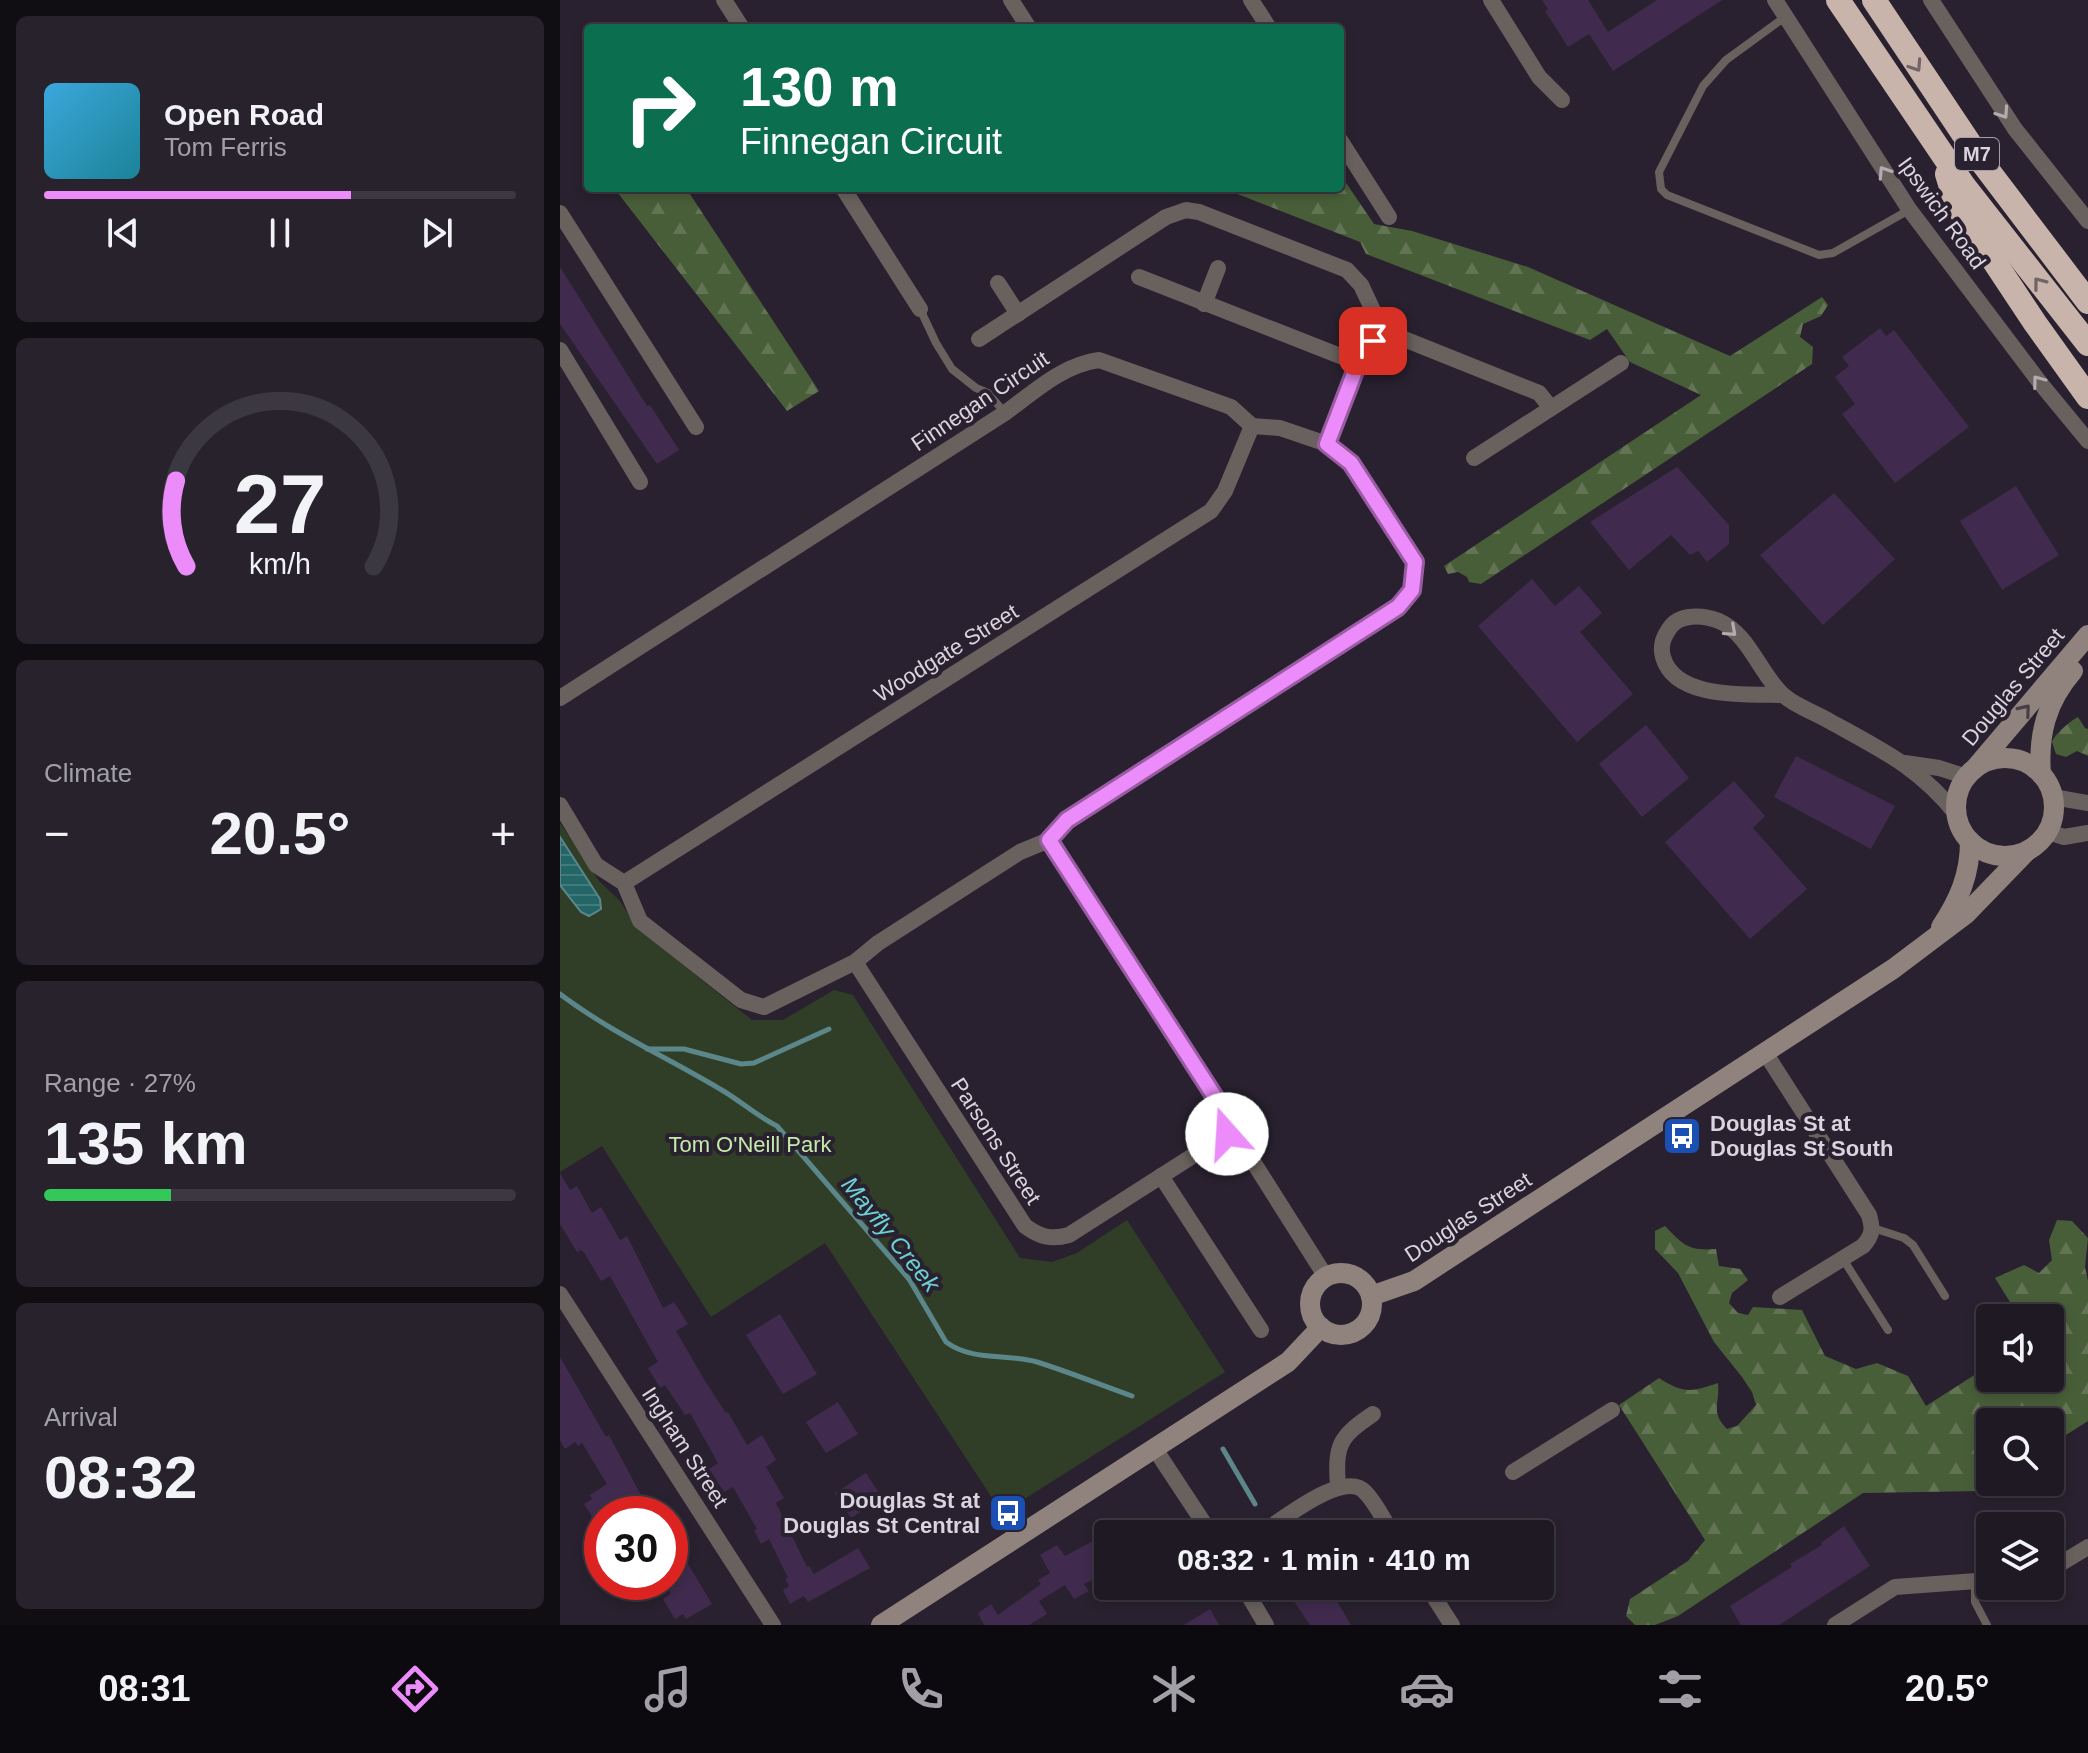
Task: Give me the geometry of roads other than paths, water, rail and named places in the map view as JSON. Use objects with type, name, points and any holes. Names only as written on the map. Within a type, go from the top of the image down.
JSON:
[{"type":"highway","name":"M7","points":[[1838,0],[1939,151],[2088,344]]},
{"type":"highway","name":"M7","points":[[1874,0],[1984,165],[2088,302]]},
{"type":"highway","points":[[1939,151],[1956,204],[2088,397]]},
{"type":"main road","name":"Douglas Street","points":[[1971,773],[2088,635]]},
{"type":"main road","name":"Douglas Street","points":[[2041,774],[2041,731],[2051,704],[2066,679],[2088,653]]},
{"type":"main road","points":[[2009,758],[2032,766],[2041,774],[2053,797],[2054,815],[2048,832],[2039,844],[2012,856],[1996,856],[1970,841],[1961,829],[1957,801],[1971,773],[1985,763],[2009,758]]},
{"type":"main road","name":"Douglas Street","points":[[1935,937],[1959,900],[1969,868],[1970,841]]},
{"type":"main road","name":"Douglas Street","points":[[1371,1296],[1414,1281],[1893,969],[1966,914],[2026,852]]},
{"type":"main road","points":[[1340,1273],[1353,1275],[1365,1284],[1372,1304],[1368,1319],[1358,1330],[1343,1335],[1321,1327],[1314,1318],[1311,1301],[1317,1284],[1326,1277],[1340,1273]]},
{"type":"main road","points":[[881,1625],[1288,1362],[1321,1327]]},
{"type":"street","points":[[724,0],[739,24]]},
{"type":"street","points":[[1011,0],[1026,24]]},
{"type":"street","points":[[1251,0],[1266,24]]},
{"type":"street","points":[[1491,0],[1539,77],[1562,100]]},
{"type":"street","name":"Ipswich Road","points":[[1775,0],[1909,209],[2088,441]]},
{"type":"street","points":[[1931,0],[1944,25],[2015,129],[2088,221]]},
{"type":"street","points":[[1344,146],[1389,217]]},
{"type":"street","points":[[846,192],[920,309]]},
{"type":"street","points":[[979,339],[1166,217],[1186,210],[1199,212],[1347,270],[1361,285],[1385,336]]},
{"type":"street","points":[[560,213],[696,427]]},
{"type":"street","points":[[1204,304],[1218,268]]},
{"type":"street","points":[[1139,277],[1358,363]]},
{"type":"street","points":[[998,283],[1018,314]]},
{"type":"street","points":[[1327,444],[1362,353],[1373,341],[1385,336],[1399,337],[1539,393],[1551,408]]},
{"type":"street","points":[[560,350],[640,482]]},
{"type":"street","name":"Finnegan Circuit","points":[[560,698],[1005,413],[1064,371],[1084,362],[1099,360],[1231,407],[1252,426],[1280,428],[1327,444],[1351,463],[1415,562],[1412,590],[1398,607],[1067,820],[1049,840],[1020,852],[878,943],[855,962],[764,1007],[741,1000],[640,921],[624,883]]},
{"type":"street","points":[[1474,458],[1621,363]]},
{"type":"street","name":"Woodgate Street","points":[[624,883],[1211,511],[1225,491],[1252,426]]},
{"type":"street","points":[[1783,695],[1704,690],[1685,684],[1664,661],[1661,647],[1665,635],[1673,622],[1688,617],[1720,622],[1734,632],[1783,695],[1905,763],[1940,794],[1957,815]]},
{"type":"street","points":[[1905,763],[1971,773]]},
{"type":"street","points":[[2053,797],[2088,803]]},
{"type":"street","points":[[560,805],[596,865],[624,883]]},
{"type":"street","points":[[2048,832],[2064,837],[2088,833]]},
{"type":"street","points":[[1049,840],[1222,1108],[1227,1134],[1252,1160],[1326,1277]]},
{"type":"street","name":"Parsons Street","points":[[855,962],[1025,1226],[1037,1235],[1053,1239],[1069,1235],[1227,1134]]},
{"type":"street","points":[[1766,1054],[1869,1215],[1873,1228],[1870,1239],[1863,1246],[1780,1297]]},
{"type":"street","points":[[1161,1176],[1261,1330]]},
{"type":"street","name":"Ingham Street","points":[[560,1294],[773,1625]]},
{"type":"street","points":[[1513,1472],[1612,1410]]},
{"type":"street","points":[[1338,1486],[1337,1463],[1342,1440],[1350,1430],[1373,1414]]},
{"type":"street","points":[[1155,1449],[1202,1520]]},
{"type":"street","points":[[1283,1520],[1338,1486],[1350,1484],[1363,1489],[1384,1520]]},
{"type":"street","points":[[2064,1562],[2088,1547]]},
{"type":"street","points":[[1835,1625],[1895,1587],[1976,1580]]},
{"type":"street","points":[[1251,1600],[1266,1625]]},
{"type":"street","points":[[1436,1600],[1452,1625]]},
{"type":"lane","points":[[1786,16],[1726,60],[1703,86],[1659,172],[1661,189],[1667,195],[1819,255],[1833,253],[1909,209]]},
{"type":"lane","points":[[920,309],[952,369],[976,388],[988,393],[1005,413]]},
{"type":"lane","points":[[1873,1228],[1904,1238],[1913,1245],[1945,1296]]},
{"type":"lane","points":[[1843,1259],[1888,1330]]},
{"type":"lane","points":[[1976,1599],[1987,1625]]},
{"type":"waterway","name":"Mayfly Creek","points":[[560,994],[777,1126],[909,1279],[946,1342],[979,1355],[1037,1362],[1132,1396]]},
{"type":"waterway","points":[[647,1049],[684,1049],[741,1064],[754,1063],[829,1029]]},
{"type":"waterway","points":[[1223,1449],[1255,1504]]},
{"type":"place","name":"Douglas St at Douglas St South","points":[[1682,1136]]},
{"type":"place","name":"Douglas St at Douglas St Central","points":[[1008,1513]]},
{"type":"park label","name":"Tom O'Neill Park","points":[[750,1144]]}]
